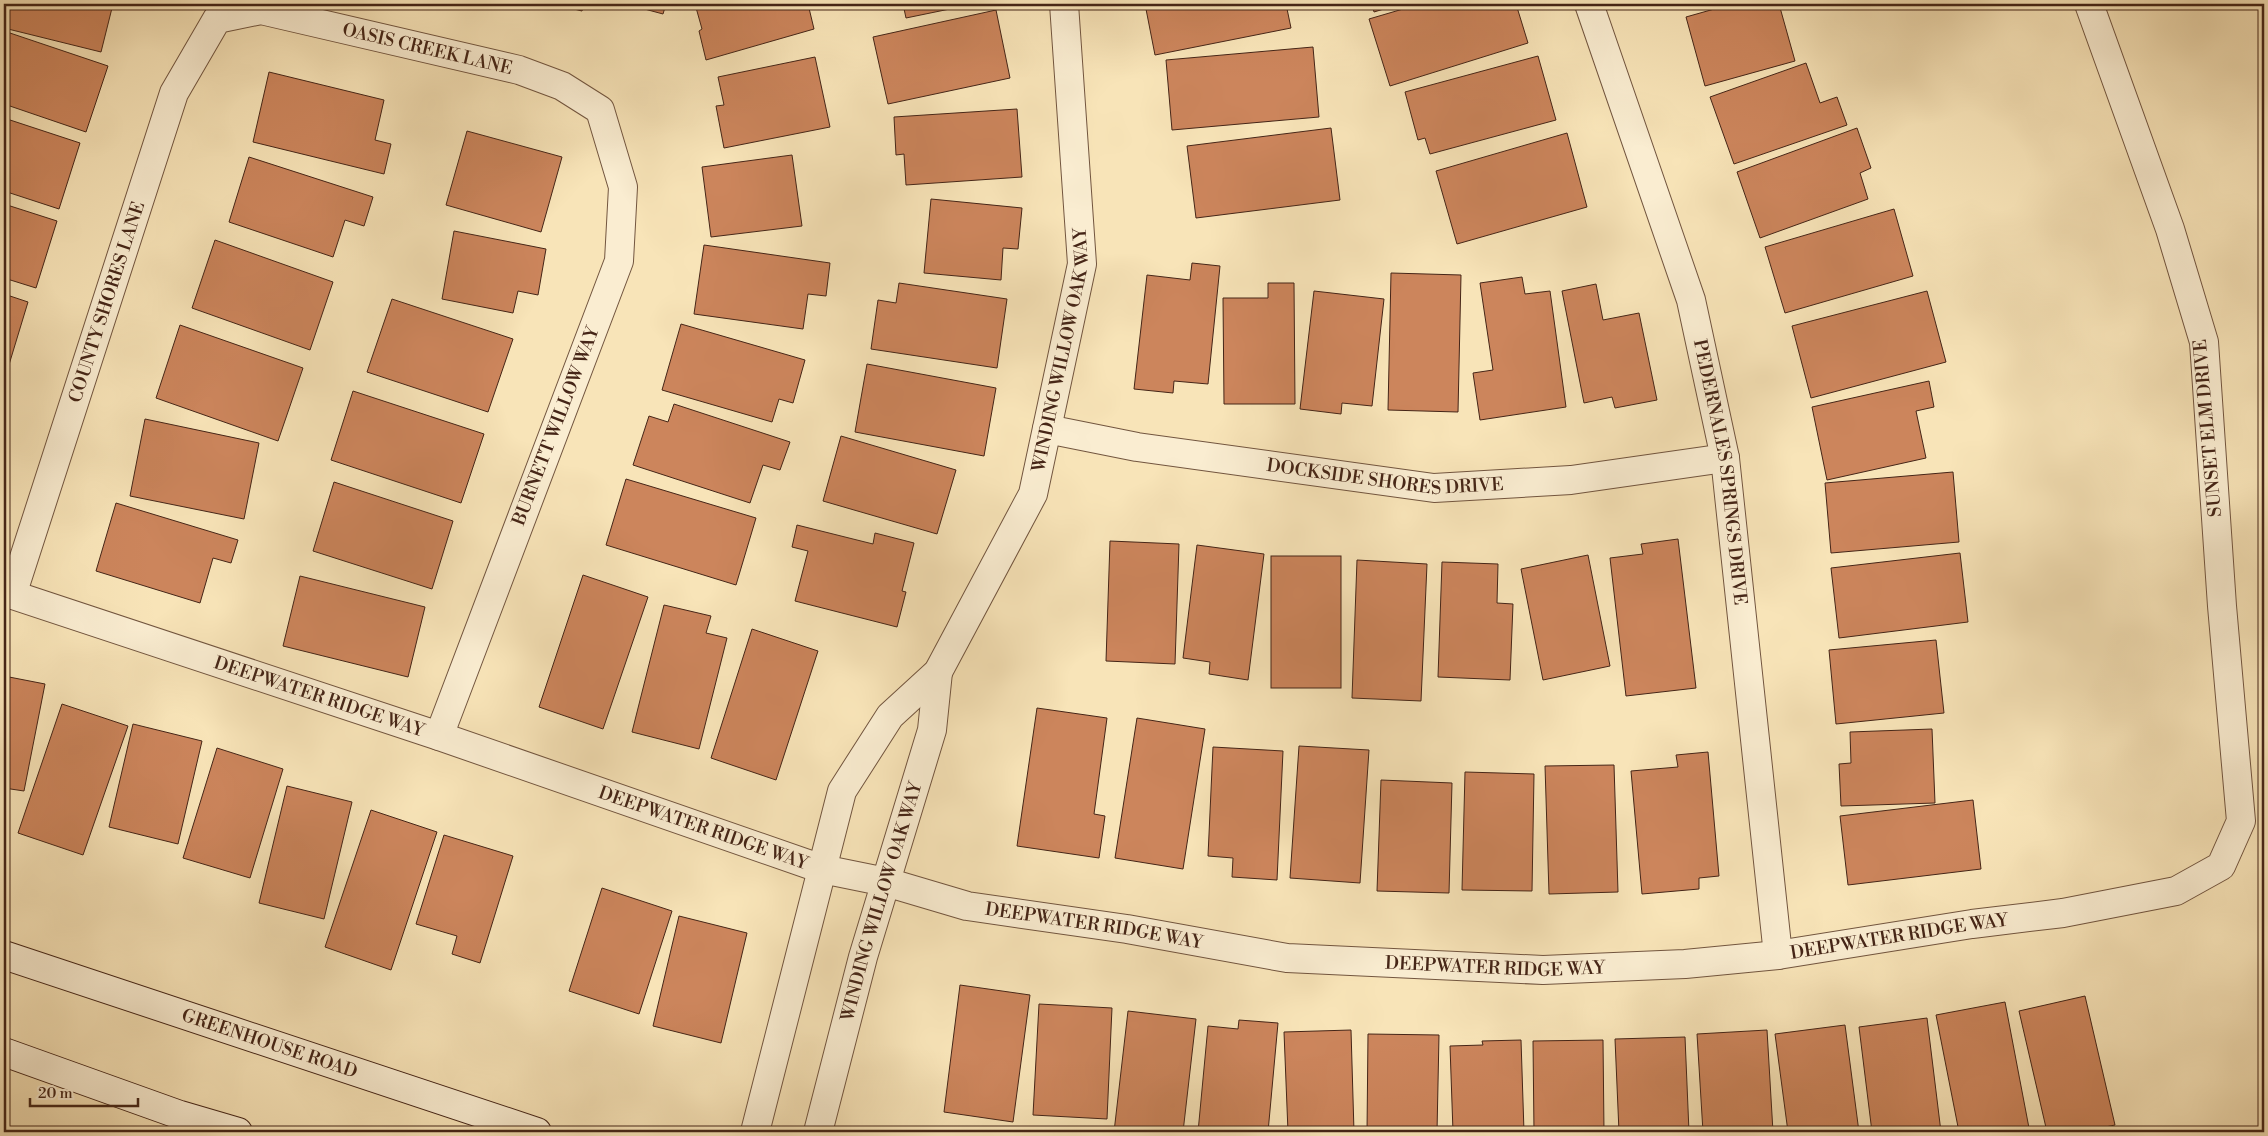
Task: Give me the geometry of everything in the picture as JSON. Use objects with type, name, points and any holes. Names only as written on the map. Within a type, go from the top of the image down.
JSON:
[{"type":"street","name":"WINDING WILLOW OAK WAY","points":[[755,1132],[842,791],[890,716],[938,672],[1033,494],[1082,264],[1064,4]]},
{"type":"street","name":"PEDERNALES SPRINGS DRIVE","points":[[1589,4],[1691,300],[1725,458],[1778,955]]},
{"type":"street","name":"SUNSET ELM DRIVE","points":[[2089,4],[2170,229],[2204,342],[2222,606],[2241,821],[2221,866]]},
{"type":"street","name":"OASIS CREEK LANE","points":[[218,19],[261,10],[519,70],[562,86],[600,110]]},
{"type":"street","name":"COUNTY SHORES LANE","points":[[8,593],[174,93],[218,19]]},
{"type":"street","name":"BURNETT WILLOW WAY","points":[[439,736],[619,261],[623,187],[600,110]]},
{"type":"street","name":"DOCKSIDE SHORES DRIVE","points":[[1047,429],[1137,447],[1434,488],[1571,480],[1725,458]]},
{"type":"street","name":"DEEPWATER RIDGE WAY","points":[[8,593],[439,736],[822,869],[886,882],[967,906],[1128,930],[1287,958],[1543,970],[1685,964],[1778,955],[2082,910],[2176,891],[2221,866]]},
{"type":"street","name":"WINDING WILLOW OAK WAY","points":[[818,1132],[863,957],[932,730],[938,672]]},
{"type":"street","name":"GREENHOUSE ROAD","points":[[4,955],[536,1132]]},
{"type":"street","points":[[4,1052],[180,1115],[238,1132]]},
{"type":"building","points":[[4,4],[113,4],[101,52],[4,28]]},
{"type":"building","points":[[554,4],[584,4],[582,11]]},
{"type":"building","points":[[626,4],[666,4],[663,14]]},
{"type":"building","points":[[695,4],[808,4],[814,29],[706,60],[699,31],[702,29]]},
{"type":"building","points":[[903,4],[974,4],[906,18]]},
{"type":"building","points":[[1145,4],[1286,4],[1291,28],[1155,55]]},
{"type":"building","points":[[1372,4],[1400,4],[1374,12]]},
{"type":"building","points":[[1420,4],[1516,4],[1528,43],[1390,86],[1369,19]]},
{"type":"building","points":[[1732,4],[1779,4],[1795,61],[1705,86],[1686,17]]},
{"type":"building","points":[[996,10],[1010,78],[888,104],[873,37]]},
{"type":"building","points":[[4,31],[108,66],[86,132],[4,104]]},
{"type":"building","points":[[1313,47],[1319,117],[1172,130],[1166,60]]},
{"type":"building","points":[[1538,56],[1556,120],[1430,154],[1425,138],[1418,140],[1405,92]]},
{"type":"building","points":[[815,57],[830,127],[724,148],[716,106],[724,105],[718,77]]},
{"type":"building","points":[[1806,63],[1820,103],[1837,97],[1847,125],[1734,164],[1710,97]]},
{"type":"building","points":[[269,72],[384,100],[375,140],[391,144],[384,174],[253,142]]},
{"type":"building","points":[[1017,109],[1022,177],[906,185],[904,154],[896,155],[894,117]]},
{"type":"building","points":[[4,118],[80,143],[59,209],[4,191]]},
{"type":"building","points":[[1331,128],[1340,200],[1196,218],[1187,146]]},
{"type":"building","points":[[1857,128],[1871,168],[1860,173],[1868,199],[1760,238],[1737,172]]},
{"type":"building","points":[[467,131],[562,157],[541,232],[446,205]]},
{"type":"building","points":[[1567,133],[1587,207],[1457,244],[1436,171]]},
{"type":"building","points":[[792,155],[802,226],[711,237],[702,167]]},
{"type":"building","points":[[249,157],[373,197],[364,226],[345,220],[333,257],[229,222]]},
{"type":"building","points":[[931,199],[1022,208],[1018,249],[1003,248],[1001,280],[924,273]]},
{"type":"building","points":[[4,204],[57,221],[36,288],[4,278]]},
{"type":"building","points":[[1894,209],[1913,276],[1785,313],[1765,247]]},
{"type":"building","points":[[454,231],[546,249],[538,295],[518,291],[513,313],[442,299]]},
{"type":"building","points":[[215,240],[333,282],[310,350],[192,308]]},
{"type":"building","points":[[704,245],[830,263],[826,296],[808,294],[803,329],[694,314]]},
{"type":"building","points":[[1192,263],[1220,266],[1208,384],[1174,381],[1173,393],[1134,389],[1147,275],[1190,280]]},
{"type":"building","points":[[1391,273],[1461,275],[1458,412],[1388,410]]},
{"type":"building","points":[[1522,277],[1525,294],[1550,291],[1566,407],[1480,420],[1473,373],[1493,370],[1480,283]]},
{"type":"building","points":[[899,283],[1007,299],[997,368],[871,349],[878,300],[896,303]]},
{"type":"building","points":[[1268,283],[1294,283],[1295,404],[1224,404],[1223,298],[1268,298]]},
{"type":"building","points":[[1596,284],[1603,320],[1639,313],[1657,400],[1615,408],[1612,397],[1584,403],[1562,291]]},
{"type":"building","points":[[1314,291],[1384,299],[1372,406],[1342,403],[1341,414],[1300,409]]},
{"type":"building","points":[[1927,291],[1946,362],[1811,398],[1792,326]]},
{"type":"building","points":[[4,294],[28,302],[8,368],[4,367]]},
{"type":"building","points":[[392,299],[513,339],[488,412],[367,372]]},
{"type":"building","points":[[681,324],[805,360],[793,403],[779,399],[772,422],[662,390]]},
{"type":"building","points":[[180,325],[303,368],[278,441],[156,398]]},
{"type":"building","points":[[867,364],[996,388],[984,456],[855,432]]},
{"type":"building","points":[[1929,381],[1934,407],[1916,411],[1926,458],[1827,480],[1812,407]]},
{"type":"building","points":[[353,391],[484,434],[461,503],[331,460]]},
{"type":"building","points":[[674,404],[790,442],[780,470],[763,465],[750,503],[633,465],[649,416],[668,422]]},
{"type":"building","points":[[145,419],[259,443],[244,519],[130,496]]},
{"type":"building","points":[[841,436],[956,470],[937,534],[823,501]]},
{"type":"building","points":[[1953,472],[1959,542],[1831,553],[1825,483]]},
{"type":"building","points":[[626,479],[756,518],[736,585],[606,545]]},
{"type":"building","points":[[334,482],[453,521],[432,589],[313,551]]},
{"type":"building","points":[[116,503],[238,540],[231,563],[213,558],[200,603],[96,571]]},
{"type":"building","points":[[797,525],[873,544],[875,533],[914,543],[902,591],[906,592],[897,627],[795,601],[808,551],[792,547]]},
{"type":"building","points":[[1678,539],[1696,688],[1626,696],[1610,558],[1643,554],[1641,544]]},
{"type":"building","points":[[1110,541],[1179,544],[1175,664],[1106,661]]},
{"type":"building","points":[[1197,545],[1264,554],[1248,680],[1209,674],[1210,662],[1183,658]]},
{"type":"building","points":[[1960,553],[1968,622],[1839,638],[1831,568]]},
{"type":"building","points":[[1588,555],[1610,666],[1543,680],[1521,569]]},
{"type":"building","points":[[1271,556],[1341,556],[1341,688],[1271,688]]},
{"type":"building","points":[[1357,560],[1427,564],[1421,701],[1352,698]]},
{"type":"building","points":[[1442,562],[1498,564],[1497,603],[1513,604],[1510,680],[1438,677]]},
{"type":"building","points":[[583,575],[648,597],[603,729],[539,707]]},
{"type":"building","points":[[300,576],[425,607],[408,677],[283,646]]},
{"type":"building","points":[[664,605],[711,616],[706,633],[727,638],[699,749],[632,732]]},
{"type":"building","points":[[752,629],[818,651],[776,780],[711,758]]},
{"type":"building","points":[[1936,640],[1944,713],[1836,724],[1829,650]]},
{"type":"building","points":[[4,676],[45,684],[24,791],[4,788]]},
{"type":"building","points":[[62,704],[128,726],[83,855],[18,833]]},
{"type":"building","points":[[1037,708],[1107,718],[1094,814],[1105,816],[1099,858],[1017,846]]},
{"type":"building","points":[[1137,718],[1205,729],[1183,869],[1115,858]]},
{"type":"building","points":[[133,724],[202,741],[178,844],[109,827]]},
{"type":"building","points":[[1932,729],[1935,803],[1841,806],[1839,764],[1851,763],[1850,732]]},
{"type":"building","points":[[1299,746],[1369,750],[1360,883],[1290,878]]},
{"type":"building","points":[[1213,747],[1283,751],[1277,880],[1232,877],[1233,858],[1208,856]]},
{"type":"building","points":[[217,748],[283,769],[250,878],[183,858]]},
{"type":"building","points":[[1708,752],[1719,876],[1699,878],[1699,889],[1642,894],[1631,771],[1678,767],[1676,755]]},
{"type":"building","points":[[1614,765],[1618,892],[1549,894],[1545,766]]},
{"type":"building","points":[[1465,772],[1534,774],[1532,891],[1462,890]]},
{"type":"building","points":[[1381,780],[1452,783],[1449,893],[1377,891]]},
{"type":"building","points":[[287,786],[352,802],[324,919],[259,903]]},
{"type":"building","points":[[1973,800],[1981,869],[1848,885],[1840,816]]},
{"type":"building","points":[[371,810],[437,832],[391,970],[325,947]]},
{"type":"building","points":[[444,835],[513,856],[480,963],[452,954],[457,936],[416,924]]},
{"type":"building","points":[[602,888],[672,911],[639,1014],[569,991]]},
{"type":"building","points":[[679,916],[747,933],[721,1043],[653,1026]]},
{"type":"building","points":[[960,985],[1030,995],[1013,1122],[944,1112]]},
{"type":"building","points":[[2085,996],[2115,1125],[2081,1132],[2047,1132],[2019,1011]]},
{"type":"building","points":[[2005,1002],[2029,1128],[2007,1132],[1959,1132],[1936,1015]]},
{"type":"building","points":[[1039,1004],[1112,1008],[1107,1119],[1033,1115]]},
{"type":"building","points":[[1128,1011],[1196,1019],[1183,1132],[1114,1132]]},
{"type":"building","points":[[1927,1018],[1941,1132],[1872,1132],[1859,1027]]},
{"type":"building","points":[[1239,1020],[1278,1023],[1268,1132],[1198,1132],[1208,1026],[1238,1029]]},
{"type":"building","points":[[1845,1025],[1859,1132],[1788,1132],[1775,1034]]},
{"type":"building","points":[[1351,1030],[1354,1132],[1288,1132],[1284,1032]]},
{"type":"building","points":[[1767,1030],[1773,1132],[1703,1132],[1697,1034]]},
{"type":"building","points":[[1368,1034],[1439,1035],[1437,1132],[1367,1132]]},
{"type":"building","points":[[1685,1037],[1689,1132],[1619,1132],[1615,1039]]},
{"type":"building","points":[[1521,1040],[1524,1132],[1453,1132],[1450,1046],[1483,1045],[1482,1041]]},
{"type":"building","points":[[1603,1040],[1604,1132],[1534,1132],[1533,1041]]}]
